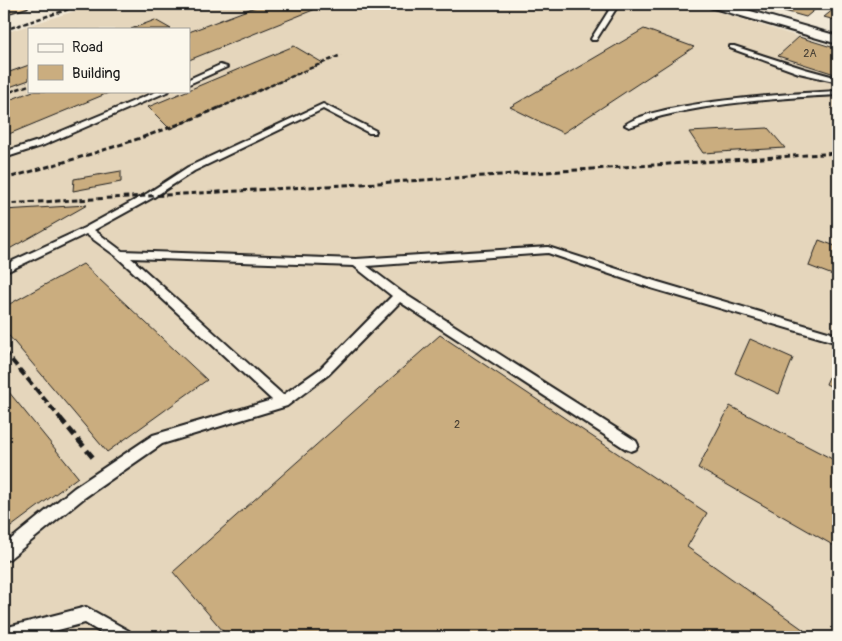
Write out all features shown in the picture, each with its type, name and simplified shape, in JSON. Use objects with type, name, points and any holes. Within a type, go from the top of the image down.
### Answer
[{"type":"highway","points":[[4,9],[22,4]]},
{"type":"street","points":[[718,4],[838,40]]},
{"type":"lane","points":[[594,39],[616,4]]},
{"type":"lane","points":[[732,47],[802,71],[838,80]]},
{"type":"lane","points":[[190,82],[223,67]]},
{"type":"lane","points":[[4,155],[41,143],[163,92]]},
{"type":"lane","points":[[629,125],[646,117],[768,96],[838,92]]},
{"type":"lane","points":[[4,269],[87,230],[150,195],[190,169],[323,106],[372,130]]},
{"type":"lane","points":[[87,230],[120,254],[283,402]]},
{"type":"lane","points":[[120,254],[356,263],[548,250],[655,285],[838,340]]},
{"type":"lane","points":[[356,263],[399,296],[631,444]]},
{"type":"lane","points":[[4,554],[78,493],[158,439],[283,402],[324,372],[399,296]]},
{"type":"lane","points":[[4,636],[86,615],[123,637]]},
{"type":"shaded area","points":[[97,4],[693,4],[838,49],[838,637],[4,637],[4,33]]},
{"type":"building","points":[[263,4],[328,4],[190,60],[190,32]]},
{"type":"building","points":[[759,4],[802,4],[817,8],[806,17]]},
{"type":"building","points":[[834,9],[838,10],[838,21],[824,17]]},
{"type":"building","points":[[155,20],[169,28],[134,28]]},
{"type":"building","points":[[644,29],[694,47],[563,133],[510,107]]},
{"type":"building","points":[[799,37],[838,49],[838,75],[778,56]]},
{"type":"building","points":[[294,46],[323,63],[170,129],[148,107],[184,92],[190,92],[190,89]]},
{"type":"building","points":[[28,65],[28,80],[4,89],[4,74]]},
{"type":"building","points":[[30,92],[111,92],[4,136],[4,102]]},
{"type":"building","points":[[768,128],[785,148],[703,153],[689,132]]},
{"type":"building","points":[[121,171],[121,182],[73,191],[74,179]]},
{"type":"building","points":[[87,205],[4,252],[4,210]]},
{"type":"building","points":[[819,240],[838,247],[838,277],[809,266]]},
{"type":"building","points":[[83,264],[207,380],[107,452],[4,330],[4,307]]},
{"type":"building","points":[[440,335],[707,513],[687,547],[804,630],[801,637],[228,637],[173,572]]},
{"type":"building","points":[[750,339],[793,358],[779,394],[735,373]]},
{"type":"building","points":[[833,368],[838,370],[838,390],[826,384]]},
{"type":"building","points":[[4,386],[78,477],[4,532]]},
{"type":"building","points":[[730,406],[838,462],[838,548],[698,468]]},
{"type":"railway","points":[[4,30],[85,4]]},
{"type":"railway","points":[[219,108],[341,55]]},
{"type":"railway","points":[[4,94],[28,85]]},
{"type":"railway","points":[[4,179],[114,147],[221,107]]},
{"type":"railway","points":[[4,204],[362,184],[838,153]]},
{"type":"railway","points":[[4,351],[61,419]]},
{"type":"railway","points":[[60,418],[95,460]]}]
